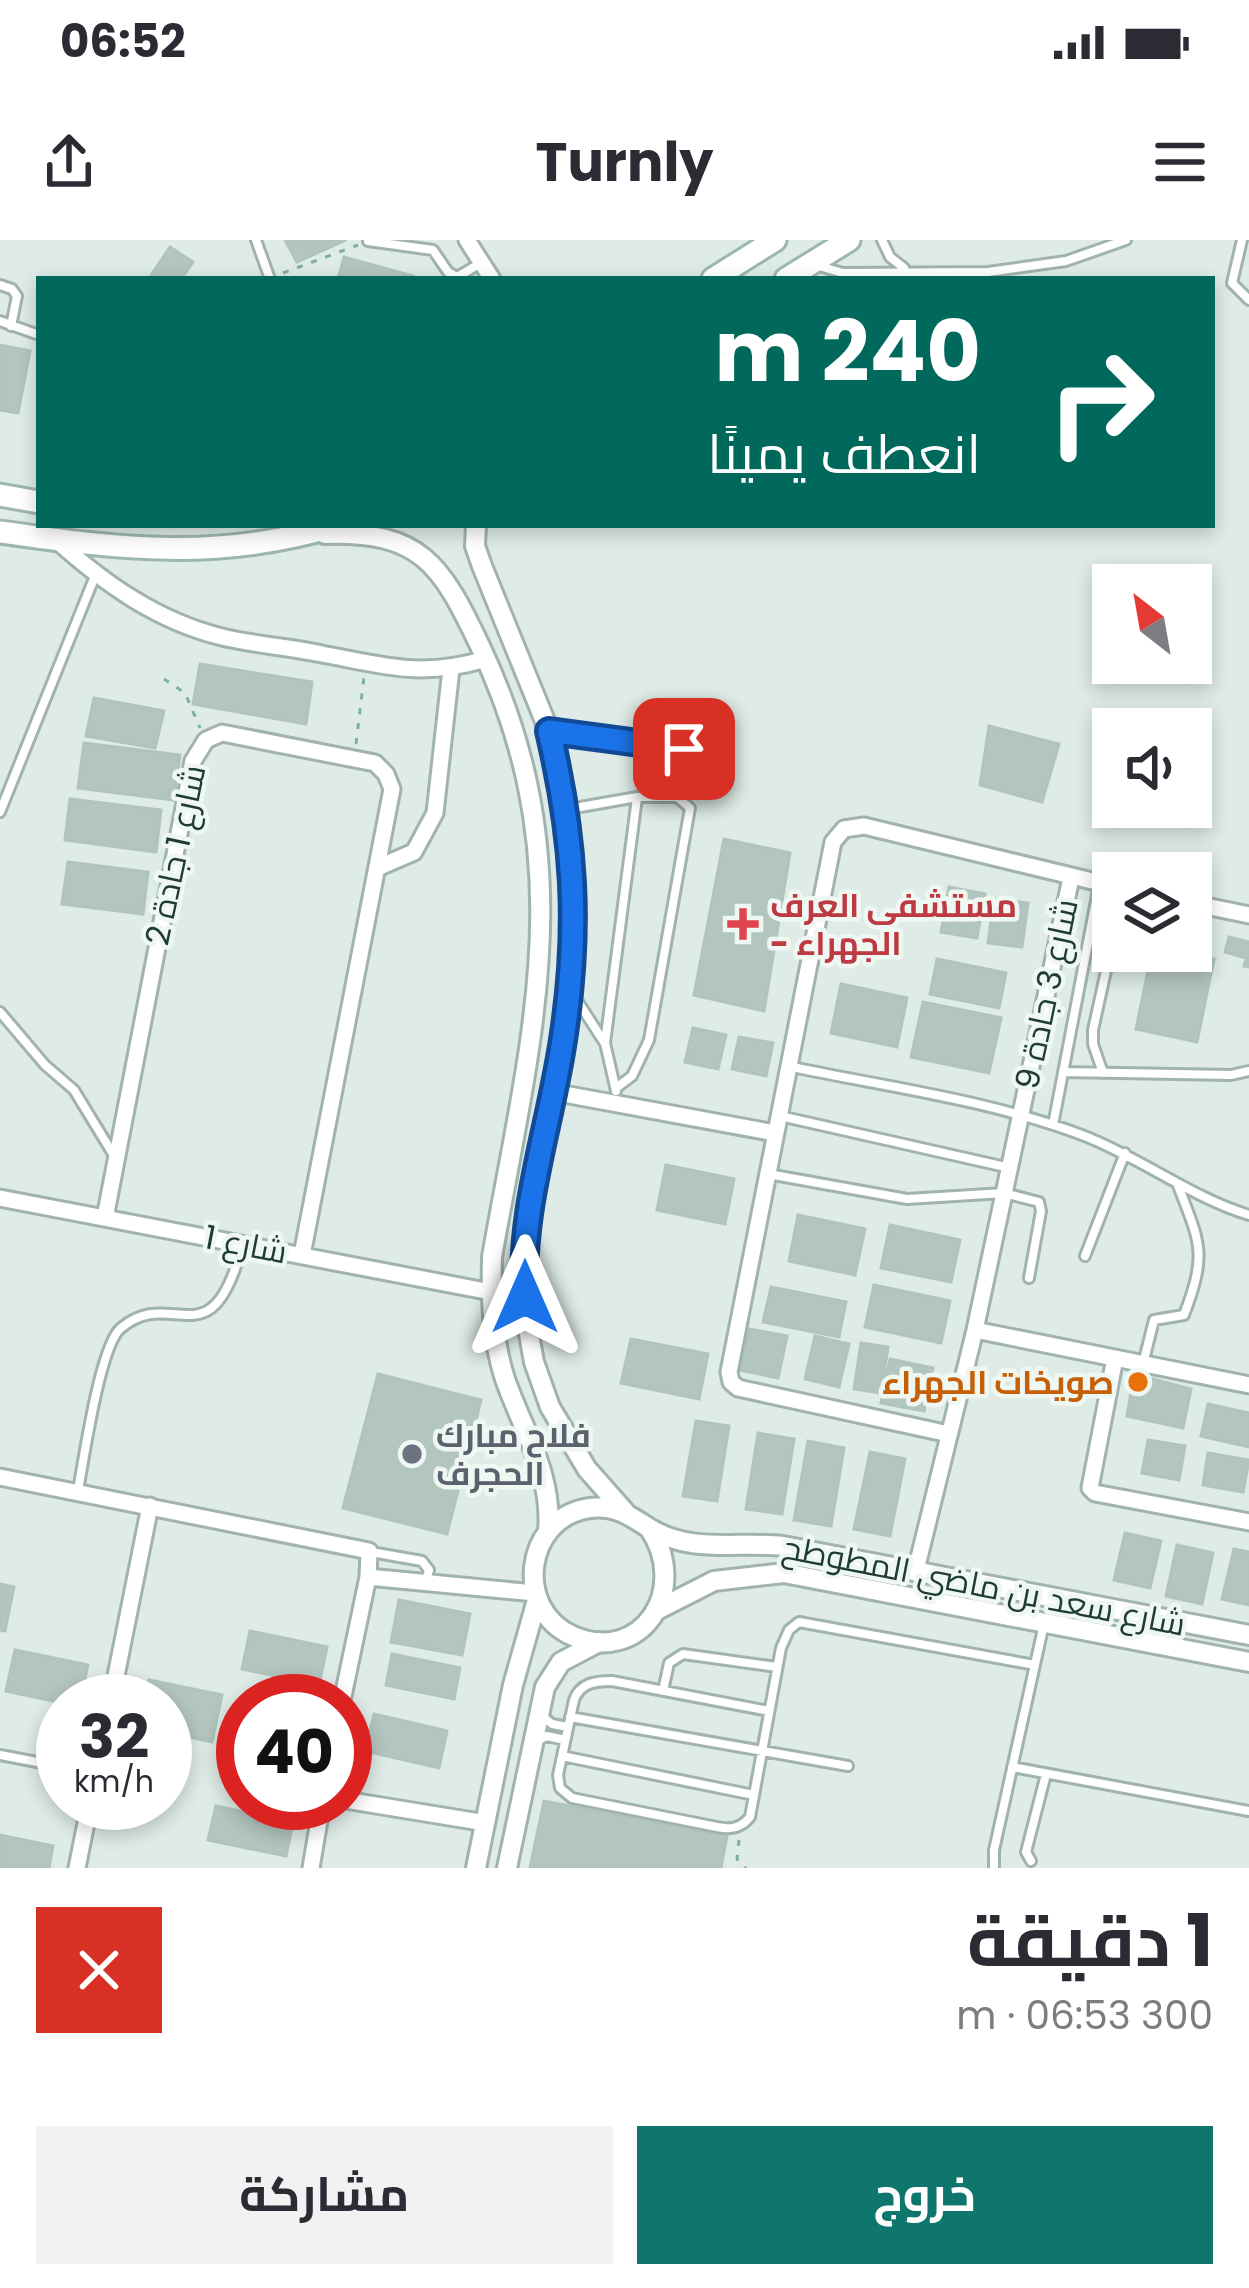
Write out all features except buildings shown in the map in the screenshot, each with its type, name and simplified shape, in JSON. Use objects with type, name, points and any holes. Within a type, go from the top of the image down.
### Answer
[{"type":"main road","points":[[718,276],[775,240]]},
{"type":"main road","points":[[791,276],[849,240]]},
{"type":"main road","points":[[0,495],[36,501]]},
{"type":"main road","points":[[0,532],[147,551],[219,548],[328,528]]},
{"type":"street","points":[[467,240],[491,276]]},
{"type":"street","points":[[476,528],[476,546],[496,606],[549,731],[568,809],[573,884],[569,989],[522,1253],[534,1362],[550,1407],[587,1469],[626,1512],[650,1528],[662,1546],[667,1568],[666,1590],[642,1627],[561,1662],[544,1687],[507,1868]]},
{"type":"street","points":[[308,534],[364,533],[408,546],[446,583],[486,659],[518,749],[536,823],[542,892],[541,972],[532,1049],[492,1257],[491,1292],[505,1377],[548,1489],[548,1532]]},
{"type":"street","points":[[56,540],[95,576],[165,618],[220,637],[409,671],[451,669],[486,659]]},
{"type":"street","points":[[467,620],[481,602],[496,606]]},
{"type":"street","points":[[377,868],[414,852],[436,813],[451,669]]},
{"type":"street","name":"شارع 1 جادة 2","points":[[105,1218],[193,761],[206,740],[222,733],[354,758]]},
{"type":"street","points":[[302,1255],[392,789],[381,768],[354,758]]},
{"type":"street","name":"شارع 3 جادة 9","points":[[916,1570],[975,1330],[1071,878],[863,826],[844,829],[833,842],[729,1372],[738,1388],[949,1434]]},
{"type":"street","points":[[1071,878],[1092,882]]},
{"type":"street","points":[[1212,907],[1249,914]]},
{"type":"street","points":[[554,1092],[617,1096],[777,1125]]},
{"type":"street","name":"شارع 1","points":[[0,1198],[491,1292]]},
{"type":"street","points":[[975,1330],[1249,1385]]},
{"type":"street","points":[[1115,1358],[1090,1488],[1095,1493],[1249,1522]]},
{"type":"street","points":[[0,1477],[370,1551],[348,1674]]},
{"type":"street","points":[[116,1674],[150,1506]]},
{"type":"street","points":[[476,1868],[536,1597],[532,1572],[537,1550],[564,1517],[605,1507],[626,1512]]},
{"type":"street","name":"شارع سعد بن ماضي المطوطح","points":[[650,1528],[711,1547],[763,1544],[1249,1635]]},
{"type":"street","name":"شارع سعد بن ماضي المطوطح","points":[[657,1610],[714,1581],[784,1573],[1249,1661]]},
{"type":"street","points":[[368,1577],[536,1597],[562,1631],[599,1642]]},
{"type":"street","points":[[372,1804],[486,1823]]},
{"type":"street","points":[[77,1868],[85,1830]]},
{"type":"street","points":[[311,1868],[317,1830]]},
{"type":"lane","points":[[256,240],[269,276]]},
{"type":"lane","points":[[882,240],[890,256],[911,270]]},
{"type":"lane","points":[[812,263],[843,274],[988,272],[1066,261],[1126,240]]},
{"type":"lane","points":[[1242,240],[1232,283],[1249,300]]},
{"type":"lane","points":[[368,241],[430,249],[456,276]]},
{"type":"lane","points":[[459,276],[482,263]]},
{"type":"lane","points":[[0,285],[17,296],[11,326]]},
{"type":"lane","points":[[0,321],[36,334]]},
{"type":"lane","points":[[0,812],[95,576]]},
{"type":"lane","points":[[549,731],[684,749]]},
{"type":"lane","points":[[568,809],[637,797],[682,799],[691,814],[649,1040],[617,1096]]},
{"type":"lane","points":[[604,1043],[637,797]]},
{"type":"lane","points":[[1053,1125],[1092,946]]},
{"type":"lane","points":[[1103,1073],[1093,1030],[1106,972]]},
{"type":"lane","points":[[569,989],[604,1043],[617,1096]]},
{"type":"lane","points":[[0,1012],[45,1065],[74,1090],[114,1155]]},
{"type":"lane","points":[[788,1066],[1053,1125],[1125,1153],[1219,1206],[1249,1216]]},
{"type":"lane","points":[[1063,1072],[1231,1075],[1249,1071]]},
{"type":"lane","points":[[777,1125],[1010,1168]]},
{"type":"lane","points":[[1084,1256],[1125,1153]]},
{"type":"lane","points":[[767,1174],[907,1198],[1004,1192],[1031,1197],[1040,1206],[1029,1278]]},
{"type":"lane","points":[[1143,1364],[1154,1320],[1180,1318],[1186,1312],[1201,1256],[1176,1182]]},
{"type":"lane","points":[[78,1490],[109,1341],[137,1318],[181,1318],[219,1303],[232,1285],[243,1244]]},
{"type":"lane","points":[[370,1551],[422,1561],[429,1570],[425,1585]]},
{"type":"lane","points":[[769,1711],[612,1681],[590,1683],[576,1694],[560,1788],[572,1798],[726,1828],[740,1826],[750,1816],[785,1636],[805,1620],[1035,1665]]},
{"type":"lane","points":[[994,1868],[1044,1622]]},
{"type":"lane","points":[[663,1691],[669,1663],[683,1654],[777,1667]]},
{"type":"lane","points":[[538,1709],[549,1722],[848,1766]]},
{"type":"lane","points":[[531,1744],[547,1736],[565,1740]]},
{"type":"lane","points":[[0,1755],[36,1762]]},
{"type":"lane","points":[[562,1756],[754,1795]]},
{"type":"lane","points":[[1012,1767],[1249,1811]]},
{"type":"lane","points":[[1031,1861],[1026,1852],[1046,1774]]},
{"type":"path","points":[[275,276],[368,241]]},
{"type":"path","points":[[354,758],[366,662]]},
{"type":"path","points":[[164,680],[185,693],[206,740]]},
{"type":"path","points":[[740,1826],[737,1859],[746,1868]]},
{"type":"place","name":"مستشفى العرف - الجهراء","points":[[743,924]]},
{"type":"place","name":"صويخات الجهراء","points":[[1138,1382]]},
{"type":"place","name":"فلاح مبارك الحجرف","points":[[412,1454]]},
{"type":"route","points":[[525,1297],[522,1253],[564,1034],[573,956],[568,809],[549,731],[684,749]]}]
